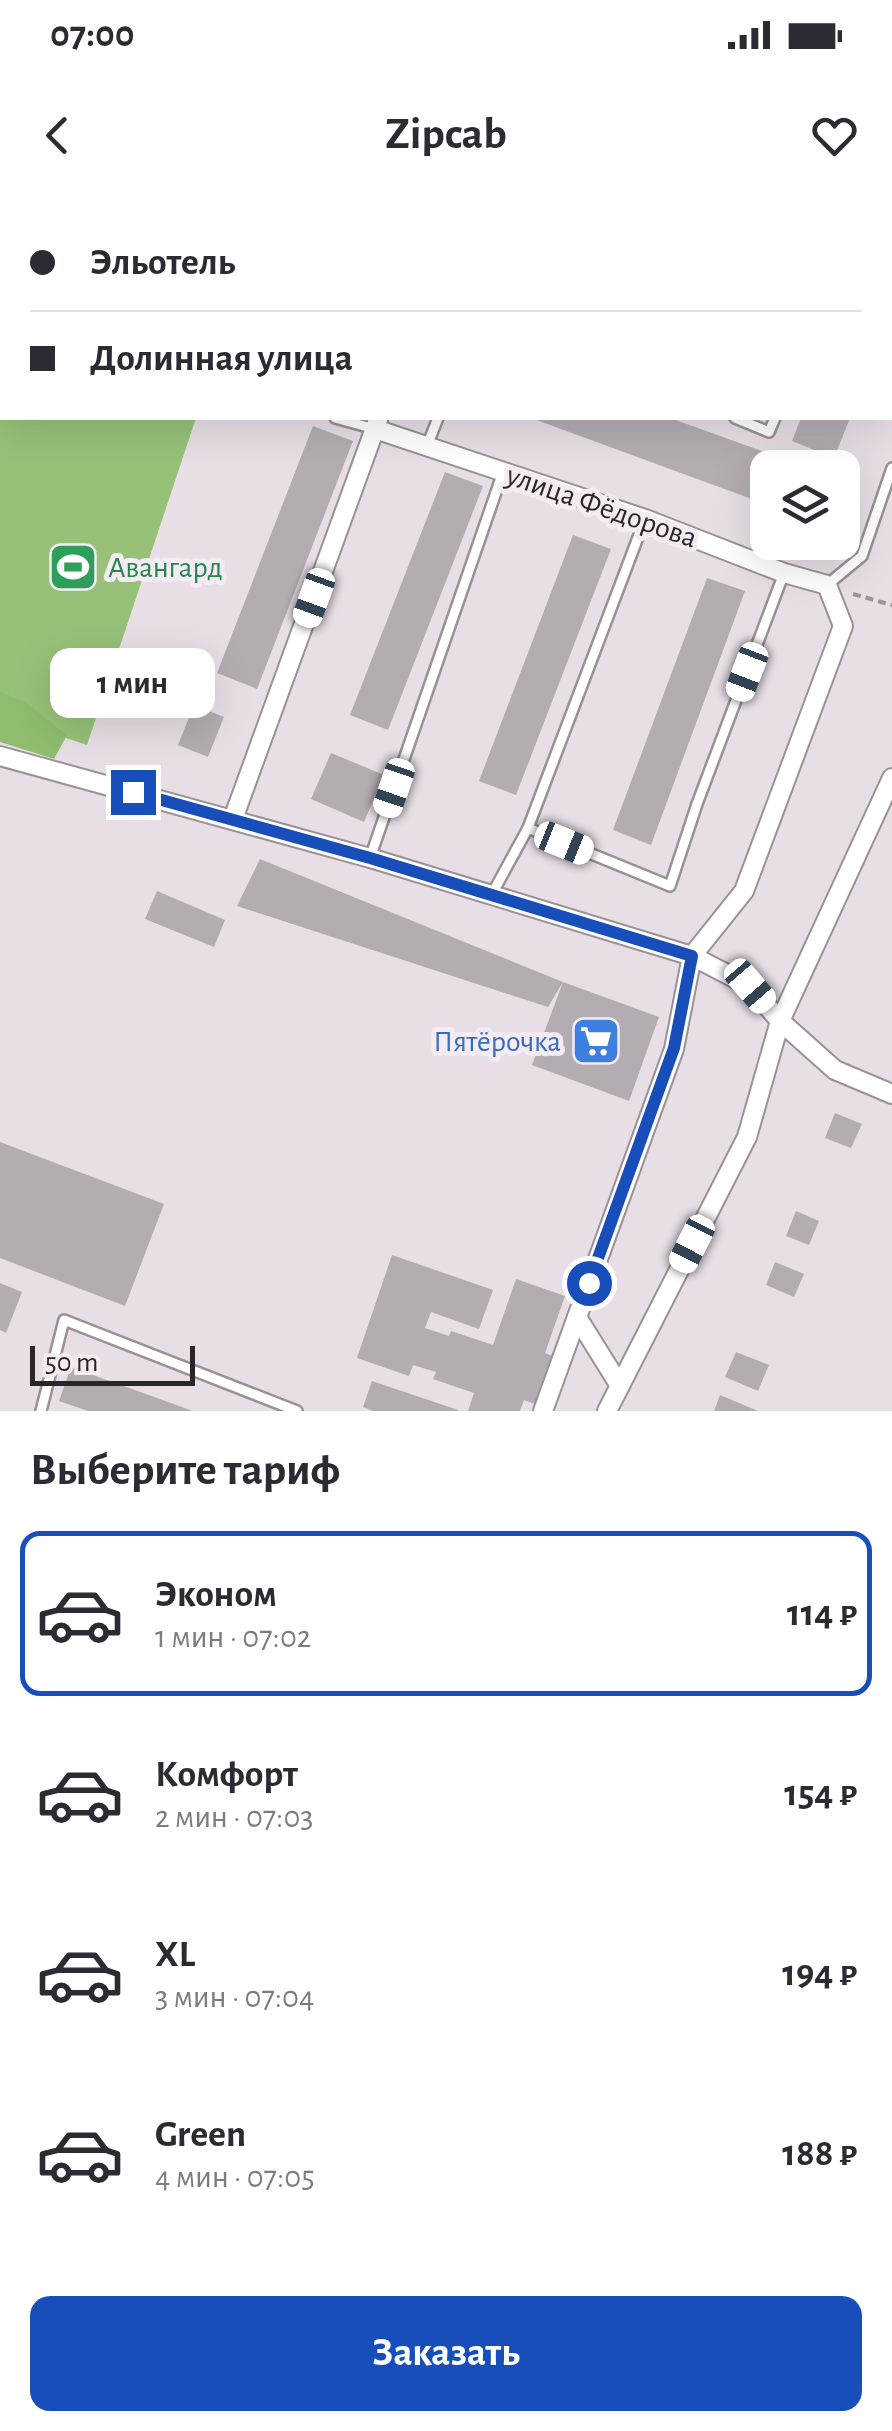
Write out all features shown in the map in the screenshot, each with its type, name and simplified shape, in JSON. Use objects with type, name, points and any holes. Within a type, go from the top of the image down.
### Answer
[{"type":"street","name":"улица Фёдорова","points":[[377,423],[427,446],[827,585]]},
{"type":"street","points":[[233,819],[377,423]]},
{"type":"street","points":[[543,1411],[674,1048],[692,956],[744,891],[843,626],[827,585]]},
{"type":"street","points":[[0,756],[370,858],[692,956],[750,986],[780,1021],[835,1070],[892,1094]]},
{"type":"street","points":[[607,1411],[747,1137],[780,1021],[892,778]]},
{"type":"street","points":[[577,1316],[620,1386]]},
{"type":"lane","points":[[427,446],[437,420]]},
{"type":"lane","points":[[739,420],[769,432],[774,420]]},
{"type":"lane","points":[[827,585],[862,556],[892,468]]},
{"type":"lane","points":[[370,858],[503,472]]},
{"type":"lane","points":[[492,894],[528,828],[645,519]]},
{"type":"lane","points":[[528,828],[670,886],[784,572]]},
{"type":"lane","points":[[41,1411],[64,1320],[297,1411]]},
{"type":"path","points":[[827,585],[892,605]]},
{"type":"green space","name":"Авангард","points":[[0,420],[195,420],[87,745],[0,716]]},
{"type":"green space","points":[[0,692],[25,702],[67,735],[54,759],[0,742]]},
{"type":"building","points":[[536,420],[676,420],[759,450],[750,450],[750,498]]},
{"type":"building","points":[[800,420],[849,420],[837,450],[814,450],[792,441]]},
{"type":"building","points":[[313,426],[353,441],[257,689],[217,673]]},
{"type":"building","points":[[445,472],[483,486],[388,730],[350,715]]},
{"type":"building","points":[[573,535],[611,549],[516,795],[479,781]]},
{"type":"building","points":[[707,578],[745,591],[651,845],[613,830]]},
{"type":"building","points":[[194,705],[224,717],[208,757],[178,745]]},
{"type":"building","points":[[331,753],[384,775],[364,822],[311,799]]},
{"type":"building","points":[[260,859],[563,982],[548,1007],[237,906]]},
{"type":"building","points":[[157,891],[225,920],[214,947],[145,919]]},
{"type":"building","name":"Пятёрочка","points":[[563,982],[659,1017],[629,1101],[532,1065]]},
{"type":"building","points":[[835,1113],[862,1124],[851,1148],[825,1138]]},
{"type":"building","points":[[0,1142],[164,1204],[125,1306],[0,1258]]},
{"type":"building","points":[[796,1211],[819,1221],[809,1245],[786,1236]]},
{"type":"building","points":[[392,1255],[493,1290],[479,1329],[431,1312],[425,1328],[449,1336],[451,1331],[493,1345],[516,1279],[565,1296],[545,1353],[552,1356],[535,1404],[524,1400],[520,1411],[468,1411],[474,1393],[433,1379],[436,1372],[413,1365],[409,1376],[357,1358]]},
{"type":"building","points":[[775,1262],[804,1274],[794,1297],[766,1285]]},
{"type":"building","points":[[0,1283],[22,1292],[6,1333],[0,1330]]},
{"type":"building","points":[[736,1352],[769,1365],[758,1391],[725,1377]]},
{"type":"building","points":[[71,1367],[193,1411],[88,1411],[59,1401]]},
{"type":"building","points":[[372,1381],[458,1411],[373,1411],[363,1407]]},
{"type":"building","points":[[720,1395],[758,1411],[714,1411]]},
{"type":"place","name":"Авангард","points":[[73,567]]},
{"type":"place","name":"Пятёрочка","points":[[596,1041]]},
{"type":"route","points":[[133,792],[370,858],[692,956],[674,1048],[589,1283]]}]
